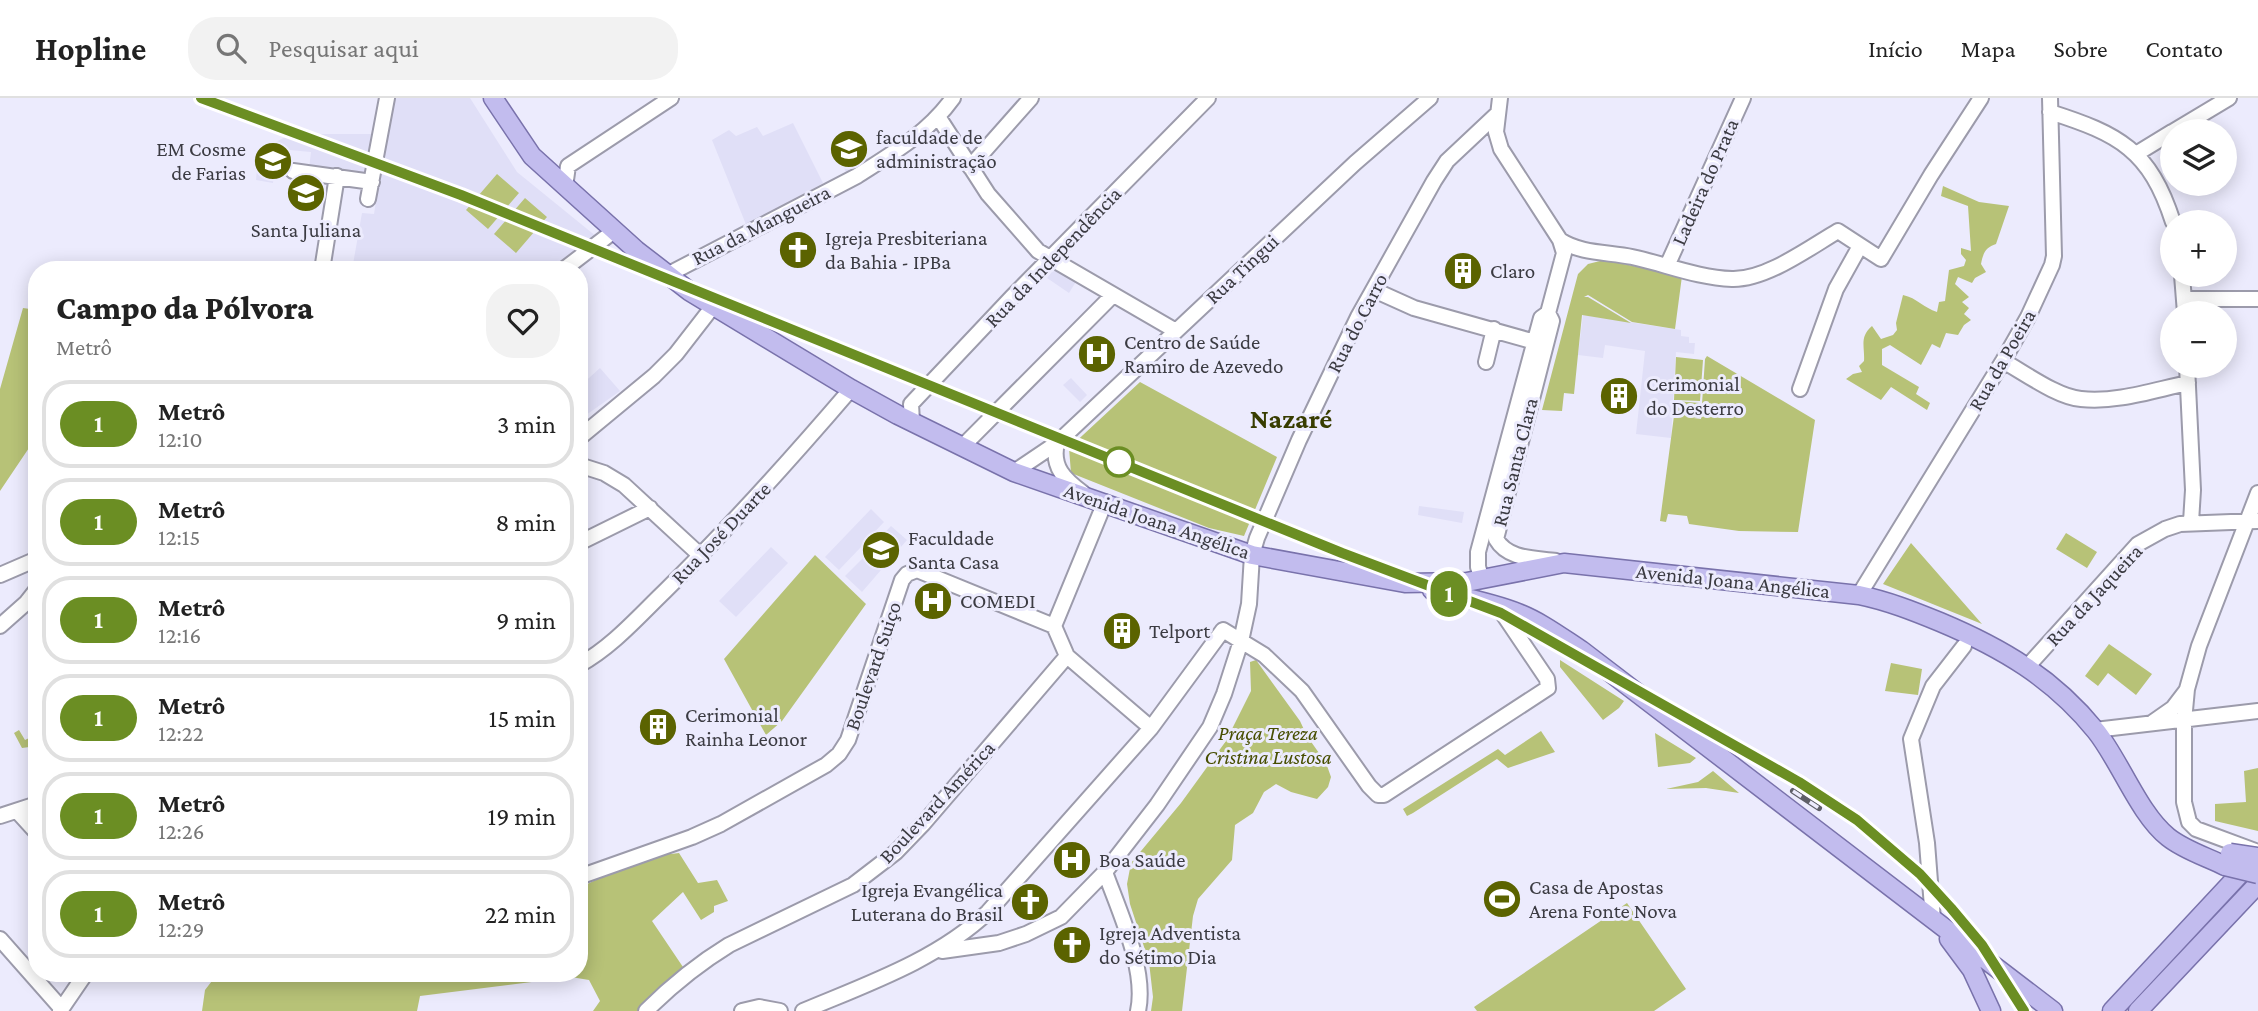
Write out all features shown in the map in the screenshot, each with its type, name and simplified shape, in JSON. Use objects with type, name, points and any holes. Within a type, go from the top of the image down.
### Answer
[{"type":"main road","name":"Avenida Joana Angélica","points":[[493,98],[532,156],[614,231],[688,291],[851,389],[1014,472],[1252,555],[1405,583],[1444,584],[1482,579],[1564,562],[1859,595],[1899,605],[1972,636],[2009,654],[2027,667],[2053,688],[2095,730],[2157,826],[2168,837],[2181,845],[2228,859],[2258,874]]},
{"type":"main road","points":[[1482,579],[1497,605]]},
{"type":"main road","points":[[1405,583],[1497,605],[1534,621],[1591,657],[2053,1011]]},
{"type":"main road","name":"Avenida Joana Angélica","points":[[2228,859],[2258,854]]},
{"type":"main road","points":[[2112,1011],[2258,854]]},
{"type":"main road","points":[[2141,1008],[2258,884]]},
{"type":"main road","points":[[1933,920],[1972,970],[1991,1011]]},
{"type":"street","points":[[368,198],[387,98]]},
{"type":"street","points":[[565,187],[568,166],[671,98]]},
{"type":"street","name":"Rua da Mangueira","points":[[667,275],[856,176],[909,143],[939,118],[953,98]]},
{"type":"street","points":[[970,167],[1031,98]]},
{"type":"street","name":"Rua da Independência","points":[[912,422],[911,404],[1208,98]]},
{"type":"street","name":"Rua Tingui","points":[[1014,472],[1057,443],[1355,163],[1430,98]]},
{"type":"street","points":[[1497,98],[1496,132],[1501,149],[1560,240],[1579,249],[1634,257],[1734,279],[1755,275],[1774,267],[1838,231],[1881,259],[1981,98]]},
{"type":"street","name":"Ladeira do Prata","points":[[1667,266],[1743,98]]},
{"type":"street","points":[[2194,119],[2229,98]]},
{"type":"street","points":[[2050,105],[2108,133],[2136,154],[2165,197],[2169,210]]},
{"type":"street","name":"Rua da Poeira","points":[[1859,595],[2003,361],[2028,317],[2054,256],[2050,105]]},
{"type":"street","name":"Rua do Carro","points":[[935,952],[999,943],[1061,917],[1105,872],[1157,805],[1210,727],[1241,641],[1249,604],[1252,555],[1289,460],[1358,317],[1434,181],[1447,161],[1497,114]]},
{"type":"street","points":[[939,118],[1002,212],[1038,251],[1176,331]]},
{"type":"street","points":[[1470,140],[1485,140],[1501,149]]},
{"type":"street","points":[[2136,154],[2160,140]]},
{"type":"street","points":[[293,171],[372,182]]},
{"type":"street","points":[[323,261],[337,176]]},
{"type":"street","points":[[575,261],[614,231]]},
{"type":"street","name":"Rua Santa Clara","points":[[1482,579],[1478,567],[1478,552],[1541,318],[1548,313],[1562,260],[1564,248],[1560,240]]},
{"type":"street","points":[[1800,389],[1836,289],[1860,246]]},
{"type":"street","points":[[1562,260],[1579,249]]},
{"type":"street","points":[[1374,290],[1414,309],[1535,342]]},
{"type":"street","points":[[963,446],[1113,295]]},
{"type":"street","points":[[2237,301],[2258,299]]},
{"type":"street","points":[[588,431],[654,376],[676,354],[714,305]]},
{"type":"street","name":"Rua Santa Clara","points":[[1548,313],[1552,321],[1496,539],[1506,552],[1564,562]]},
{"type":"street","points":[[1486,362],[1494,329]]},
{"type":"street","points":[[2003,361],[2067,396],[2081,399],[2117,397],[2188,383]]},
{"type":"street","points":[[2188,378],[2193,489],[2191,522]]},
{"type":"street","name":"Rua José Duarte","points":[[588,660],[614,640],[701,556],[780,472],[851,389]]},
{"type":"street","points":[[1057,443],[1055,453],[1059,470],[1070,484],[1085,495]]},
{"type":"street","points":[[588,468],[604,473],[624,485],[701,556]]},
{"type":"street","points":[[2258,494],[2253,521],[2199,646],[2187,689],[2184,720],[2184,803],[2189,822],[2196,829],[2258,854]]},
{"type":"street","points":[[1105,502],[1054,626],[1067,656],[1151,728]]},
{"type":"street","points":[[588,539],[650,508]]},
{"type":"street","name":"Rua da Jaqueira","points":[[2027,667],[2138,544],[2165,529],[2191,522],[2253,521]]},
{"type":"street","points":[[0,575],[28,563]]},
{"type":"street","name":"Boulevard Suiço","points":[[588,874],[721,824],[826,765],[839,754],[848,740],[902,580],[907,573],[917,570],[1054,626]]},
{"type":"street","points":[[0,626],[28,600]]},
{"type":"street","points":[[803,1011],[935,952],[966,933],[988,912],[1151,728],[1223,630],[1276,665],[1302,691],[1369,786],[1378,795],[1384,795],[1468,743],[1548,688],[1547,679],[1497,605]]},
{"type":"street","points":[[1933,920],[1927,843],[1911,738],[1933,686],[1964,646]]},
{"type":"street","name":"Boulevard América","points":[[646,1011],[671,986],[710,957],[729,945],[853,885],[896,852],[1067,656]]},
{"type":"street","points":[[2149,724],[2173,708],[2187,689]]},
{"type":"street","points":[[2095,730],[2258,711]]},
{"type":"street","points":[[0,816],[28,807]]},
{"type":"street","points":[[17,811],[28,823]]},
{"type":"street","points":[[1105,872],[1133,954],[1139,984],[1138,1011]]},
{"type":"street","points":[[0,939],[28,972]]},
{"type":"street","points":[[37,982],[61,1010],[80,982]]},
{"type":"street","points":[[742,1011],[759,1007],[780,1011]]},
{"type":"shaded area","points":[[392,98],[470,98],[517,172],[597,237],[566,261],[354,261],[362,213],[374,214]]},
{"type":"shaded area","points":[[793,123],[823,183],[747,227],[712,140],[729,130],[736,136],[757,127],[763,136]]},
{"type":"shaded area","name":"faculdade de administração","points":[[843,132],[863,162],[855,167],[836,137]]},
{"type":"shaded area","points":[[291,134],[371,134],[367,176],[309,169],[311,152],[290,150],[289,165],[275,166],[273,183],[256,180],[258,157],[268,146]]},
{"type":"shaded area","points":[[835,140],[853,167],[846,172],[831,142]]},
{"type":"shaded area","name":"Santa Juliana","points":[[291,181],[323,185],[320,205],[288,201]]},
{"type":"shaded area","points":[[1054,268],[1077,280],[1069,293],[1047,278]]},
{"type":"shaded area","points":[[1583,315],[1681,330],[1681,336],[1689,337],[1689,343],[1695,343],[1694,354],[1676,352],[1671,438],[1636,434],[1645,351],[1605,345],[1603,358],[1578,355]]},
{"type":"shaded area","points":[[600,368],[620,391],[588,414],[588,379]]},
{"type":"shaded area","points":[[1071,378],[1087,395],[1080,402],[1063,385]]},
{"type":"shaded area","points":[[1419,506],[1464,512],[1462,523],[1418,515]]},
{"type":"shaded area","name":"Faculdade Santa Casa","points":[[871,509],[884,522],[866,541],[871,547],[891,526],[907,540],[862,592],[845,576],[867,554],[861,547],[839,570],[825,557]]},
{"type":"shaded area","points":[[771,547],[788,563],[736,617],[719,601]]},
{"type":"green space","points":[[497,174],[519,193],[488,229],[466,210]]},
{"type":"green space","points":[[1943,186],[1979,202],[2009,206],[1996,244],[1987,249],[1983,257],[1981,264],[1986,272],[1972,283],[1958,277],[1955,284],[1969,297],[1962,302],[1969,308],[1964,314],[1971,320],[1958,335],[1946,333],[1940,348],[1932,344],[1921,365],[1890,345],[1882,349],[1882,365],[1919,387],[1916,394],[1930,403],[1927,410],[1891,387],[1881,400],[1846,379],[1862,372],[1859,366],[1864,361],[1864,338],[1872,326],[1881,339],[1893,335],[1897,330],[1896,323],[1903,295],[1937,312],[1939,302],[1945,301],[1949,270],[1964,266],[1966,260],[1961,254],[1961,248],[1971,251],[1968,206],[1941,196]]},
{"type":"green space","points":[[525,198],[547,217],[516,253],[494,234]]},
{"type":"green space","points":[[1604,260],[1682,276],[1675,329],[1632,322],[1588,295],[1584,297],[1631,323],[1582,315],[1574,394],[1564,393],[1562,411],[1542,410],[1578,274],[1588,264]]},
{"type":"green space","points":[[23,308],[28,309],[28,449],[0,491],[0,389]]},
{"type":"green space","points":[[1707,356],[1815,420],[1798,532],[1739,531],[1689,524],[1687,516],[1668,514],[1666,522],[1660,521],[1676,401],[1700,403],[1700,418],[1686,417],[1701,419]]},
{"type":"green space","points":[[1676,357],[1703,360],[1700,401],[1674,400]]},
{"type":"green space","points":[[1140,382],[1277,457],[1244,536],[1209,528],[1071,473],[1069,448]]},
{"type":"green space","points":[[2066,533],[2097,552],[2087,568],[2056,549]]},
{"type":"green space","points":[[1911,543],[1982,624],[1883,584]]},
{"type":"green space","points":[[815,555],[866,604],[782,721],[766,735],[724,659]]},
{"type":"green space","points":[[2109,644],[2152,674],[2136,695],[2108,673],[2098,686],[2085,676]]},
{"type":"green space","name":"Praça Tereza Cristina Lustosa","points":[[1256,660],[1300,721],[1326,763],[1331,777],[1328,787],[1317,799],[1291,792],[1276,784],[1264,792],[1253,813],[1235,825],[1232,860],[1198,899],[1193,916],[1182,1011],[1151,1011],[1153,997],[1149,962],[1130,904],[1127,884],[1131,863],[1181,803],[1226,741],[1251,691],[1250,662]]},
{"type":"green space","points":[[1560,660],[1624,701],[1619,708],[1603,720],[1560,667]]},
{"type":"green space","points":[[1891,663],[1922,669],[1918,695],[1885,691]]},
{"type":"green space","points":[[19,730],[25,740],[28,738],[28,747],[22,748],[14,733]]},
{"type":"green space","points":[[1541,731],[1555,752],[1508,768],[1497,759],[1407,816],[1403,809],[1498,749],[1505,755]]},
{"type":"green space","points":[[1655,733],[1696,758],[1690,763],[1658,767]]},
{"type":"green space","points":[[2258,768],[2258,831],[2215,821],[2215,804],[2246,802],[2244,771]]},
{"type":"green space","points":[[1713,771],[1739,793],[1706,788],[1666,789],[1698,782]]},
{"type":"green space","points":[[667,846],[671,854],[679,853],[698,883],[717,880],[728,901],[714,906],[714,912],[701,920],[683,892],[652,921],[685,970],[639,1011],[593,1011],[600,1001],[588,980],[588,884]]},
{"type":"green space","name":"Casa de Apostas Arena Fonte Nova","points":[[1627,903],[1686,989],[1654,1011],[1477,1011],[1474,1007]]},
{"type":"green space","points":[[211,982],[531,982],[420,996],[417,1011],[202,1011],[205,990]]},
{"type":"railway","points":[[1799,782],[1858,821],[1929,884],[1989,957],[2024,1011]]},
{"type":"railway","points":[[1793,791],[1819,808]]},
{"type":"metro line","name":"1","points":[[201,98],[461,195],[1342,553],[1501,613],[1799,782],[1857,820],[1920,874],[1951,908],[1982,945],[2024,1011]]},
{"type":"place","name":"faculdade de administração","points":[[849,149]]},
{"type":"place","name":"EM Cosme de Farias","points":[[273,161]]},
{"type":"place","name":"Santa Juliana","points":[[306,193]]},
{"type":"place","name":"Igreja Presbiteriana da Bahia - IPBa","points":[[798,250]]},
{"type":"place","name":"Claro","points":[[1463,271]]},
{"type":"place","name":"Centro de Saúde Ramiro de Azevedo","points":[[1097,354]]},
{"type":"place","name":"Cerimonial do Desterro","points":[[1619,396]]},
{"type":"place","name":"Faculdade Santa Casa","points":[[881,550]]},
{"type":"place","name":"COMEDI","points":[[933,601]]},
{"type":"place","name":"Telport","points":[[1122,631]]},
{"type":"place","name":"Cerimonial Rainha Leonor","points":[[658,727]]},
{"type":"place","name":"Boa Saúde","points":[[1072,860]]},
{"type":"place","name":"Casa de Apostas Arena Fonte Nova","points":[[1502,899]]},
{"type":"place","name":"Igreja Evangélica Luterana do Brasil","points":[[1030,902]]},
{"type":"place","name":"Igreja Adventista do Sétimo Dia","points":[[1072,945]]},
{"type":"district","name":"Nazaré","points":[[1291,418]]}]
